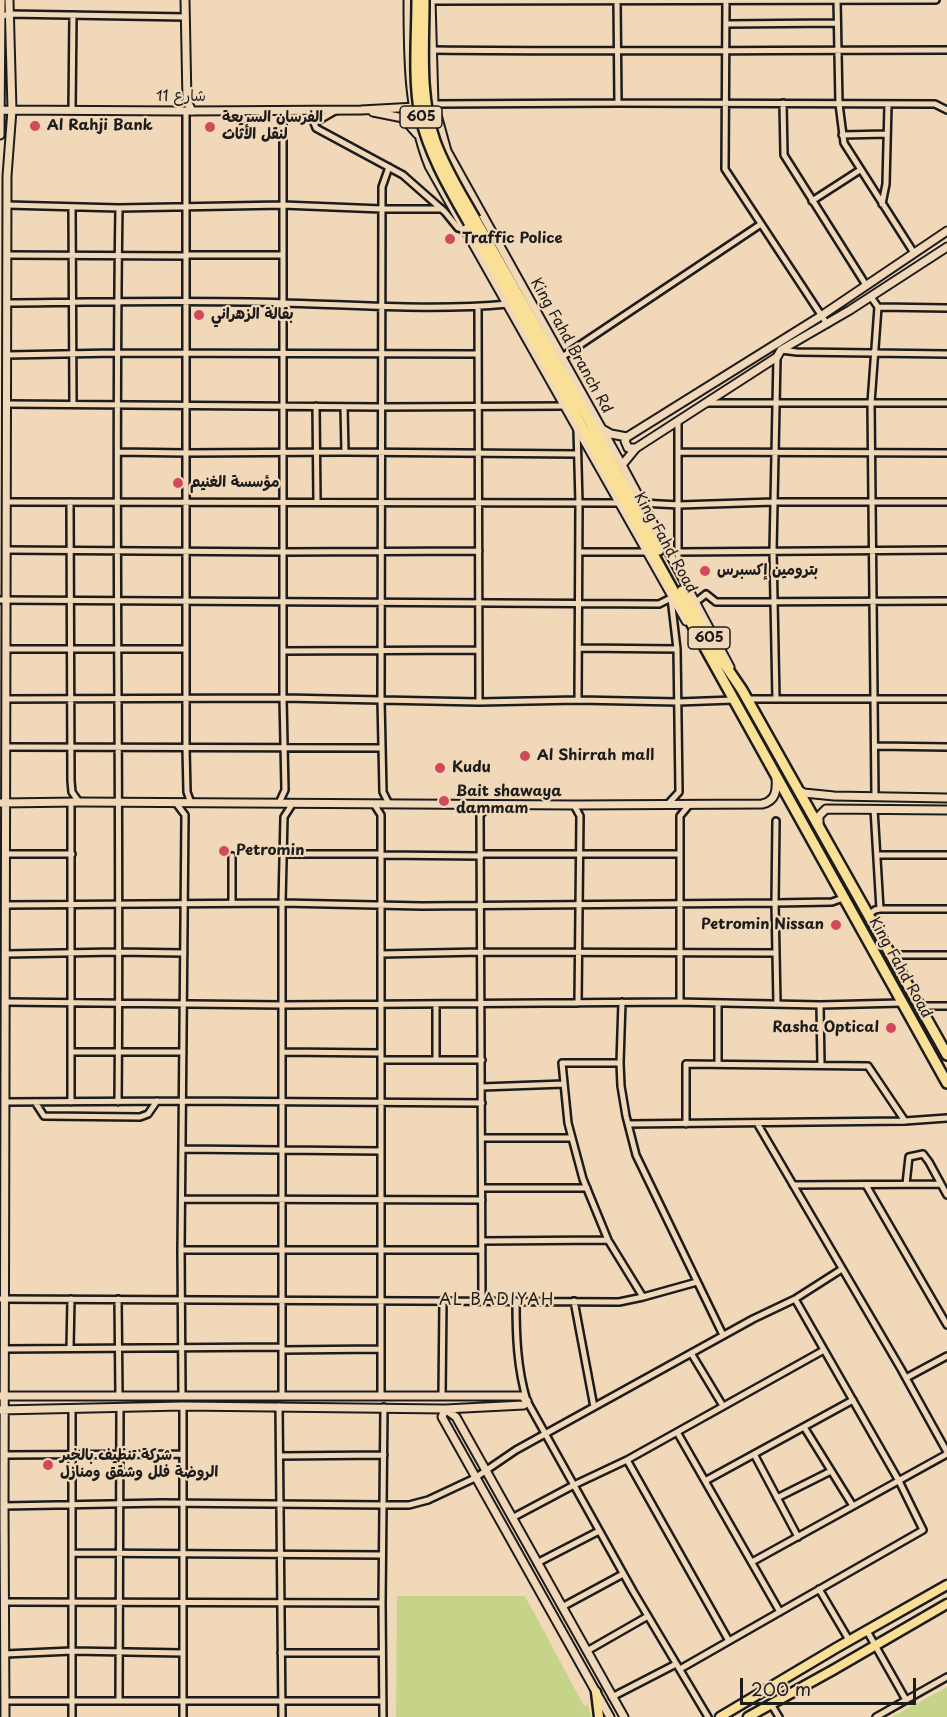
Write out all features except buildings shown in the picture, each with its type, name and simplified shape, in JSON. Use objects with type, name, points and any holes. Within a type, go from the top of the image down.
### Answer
[{"type":"highway","name":"King Fahd Road","points":[[417,0],[418,96],[420,112],[436,162],[685,609],[704,649],[947,1083]]},
{"type":"highway","name":"King Fahd Road","points":[[424,0],[424,84],[431,127],[469,224],[588,420],[661,554],[744,695],[947,1055]]},
{"type":"main road","points":[[720,1717],[947,1585]]},
{"type":"main road","points":[[748,1717],[947,1604]]},
{"type":"main road","points":[[596,1692],[599,1717]]},
{"type":"street","points":[[1,0],[12,110],[7,205],[7,550],[3,600],[7,699],[7,747],[3,803],[6,854],[6,954],[3,1004],[6,1021],[3,1299],[6,1717]]},
{"type":"street","points":[[0,135],[0,56],[3,16],[9,0]]},
{"type":"street","points":[[185,0],[189,111],[185,354],[186,748],[188,792],[191,803]]},
{"type":"street","points":[[408,0],[413,107],[429,166],[469,224],[508,304],[645,552],[704,649]]},
{"type":"street","points":[[431,0],[936,0]]},
{"type":"street","name":"King Fahd Branch Rd","points":[[431,0],[434,104],[441,135],[456,170],[602,428],[744,695]]},
{"type":"street","points":[[617,1],[618,102]]},
{"type":"street","points":[[726,1],[725,169],[827,324]]},
{"type":"street","points":[[837,1],[839,104],[844,143],[914,253]]},
{"type":"street","points":[[72,110],[73,15]]},
{"type":"street","points":[[3,16],[185,17]]},
{"type":"street","points":[[726,24],[837,23]]},
{"type":"street","points":[[432,50],[618,52],[947,50]]},
{"type":"street","points":[[434,104],[618,102],[935,104],[947,110]]},
{"type":"street","points":[[783,103],[784,155],[866,285]]},
{"type":"street","name":"شارع 11","points":[[1,110],[361,110],[434,104]]},
{"type":"street","points":[[882,205],[886,184],[888,105]]},
{"type":"street","points":[[279,803],[285,790],[283,698],[284,110]]},
{"type":"street","points":[[336,110],[314,123],[315,128],[403,175],[442,208],[458,228],[469,224]]},
{"type":"street","name":"شارع 11","points":[[361,110],[403,118],[420,138]]},
{"type":"street","points":[[842,135],[887,134]]},
{"type":"street","points":[[389,167],[382,187],[381,407],[381,700],[383,792],[389,804]]},
{"type":"street","points":[[812,201],[860,170]]},
{"type":"street","points":[[7,205],[119,208],[283,205],[382,209],[442,208]]},
{"type":"street","points":[[72,207],[73,404]]},
{"type":"street","points":[[118,1102],[117,353],[119,208]]},
{"type":"street","points":[[562,357],[761,224]]},
{"type":"street","points":[[602,428],[611,434],[627,437],[821,316],[945,232],[947,225]]},
{"type":"street","points":[[622,465],[636,448],[707,403],[779,353],[947,247]]},
{"type":"street","points":[[8,255],[283,255]]},
{"type":"street","points":[[870,297],[878,307],[872,403],[875,796]]},
{"type":"street","points":[[7,303],[283,303],[382,307],[478,307],[508,304]]},
{"type":"street","points":[[478,307],[479,702]]},
{"type":"street","points":[[878,307],[947,308]]},
{"type":"street","points":[[776,699],[773,551],[775,404],[779,353]]},
{"type":"street","points":[[779,353],[947,354]]},
{"type":"street","points":[[7,355],[478,354]]},
{"type":"street","points":[[707,403],[947,403]]},
{"type":"street","points":[[7,404],[565,406]]},
{"type":"street","points":[[316,406],[317,502]]},
{"type":"street","points":[[344,407],[345,452]]},
{"type":"street","points":[[678,421],[678,572]]},
{"type":"street","points":[[577,427],[578,699]]},
{"type":"street","points":[[627,437],[625,441],[628,448],[636,448]]},
{"type":"street","points":[[118,452],[577,454]]},
{"type":"street","points":[[678,452],[947,453]]},
{"type":"street","points":[[7,502],[618,503]]},
{"type":"street","points":[[70,502],[72,649],[70,699],[72,792],[75,802],[71,903],[71,1102]]},
{"type":"street","points":[[641,503],[679,505],[774,502],[947,502]]},
{"type":"street","points":[[7,550],[479,551]]},
{"type":"street","points":[[678,552],[947,550]]},
{"type":"street","points":[[579,552],[645,552]]},
{"type":"street","points":[[696,602],[706,594],[716,602],[947,601]]},
{"type":"street","points":[[3,600],[659,603],[671,598]]},
{"type":"street","points":[[668,804],[679,792],[677,649],[671,598]]},
{"type":"street","points":[[579,648],[677,649]]},
{"type":"street","points":[[6,649],[186,649]]},
{"type":"street","points":[[283,651],[479,650]]},
{"type":"street","points":[[744,695],[776,699],[947,699]]},
{"type":"street","points":[[7,699],[283,698],[479,702],[578,699],[678,702],[733,699]]},
{"type":"street","points":[[875,746],[947,747]]},
{"type":"street","points":[[7,747],[382,748]]},
{"type":"street","points":[[3,803],[574,805],[767,803],[776,792],[776,778]]},
{"type":"street","points":[[797,789],[804,793],[834,796],[947,798]]},
{"type":"street","points":[[833,809],[828,806],[827,801],[834,796]]},
{"type":"street","points":[[176,803],[185,815],[182,1396]]},
{"type":"street","points":[[282,1396],[282,903],[284,817],[292,803]]},
{"type":"street","points":[[374,804],[381,815],[381,1396]]},
{"type":"street","points":[[482,1300],[480,815],[491,804]]},
{"type":"street","points":[[680,1002],[680,816],[690,804]]},
{"type":"street","points":[[574,805],[580,816],[578,1003]]},
{"type":"street","points":[[820,831],[818,820],[820,813],[826,809],[947,810]]},
{"type":"street","points":[[874,809],[880,909]]},
{"type":"street","points":[[776,821],[777,1004]]},
{"type":"street","points":[[6,854],[72,854]]},
{"type":"street","points":[[283,854],[680,854]]},
{"type":"street","points":[[877,855],[947,855]]},
{"type":"street","points":[[232,856],[232,903]]},
{"type":"street","points":[[6,905],[71,903],[481,905],[775,903],[832,902],[843,898]]},
{"type":"street","points":[[868,915],[880,909],[947,909]]},
{"type":"street","points":[[6,954],[184,953]]},
{"type":"street","points":[[381,954],[775,953]]},
{"type":"street","points":[[890,955],[947,955]]},
{"type":"street","points":[[3,1004],[71,1002],[282,1005],[622,1002],[820,1005],[902,1003]]},
{"type":"street","points":[[622,1002],[620,1063],[628,1124],[636,1155],[723,1335]]},
{"type":"street","points":[[718,1003],[718,1064]]},
{"type":"street","points":[[436,1004],[436,1060]]},
{"type":"street","points":[[820,1005],[821,1065]]},
{"type":"street","points":[[919,1006],[947,1005]]},
{"type":"street","points":[[71,1052],[183,1052]]},
{"type":"street","points":[[282,1052],[436,1060],[482,1060]]},
{"type":"street","points":[[620,1063],[562,1063],[572,1138],[587,1188],[608,1240],[643,1298]]},
{"type":"street","points":[[686,1124],[686,1064],[868,1066],[905,1121]]},
{"type":"street","points":[[482,1087],[564,1084]]},
{"type":"street","points":[[35,1102],[44,1116],[140,1117],[148,1113],[157,1101]]},
{"type":"street","points":[[6,1102],[482,1103]]},
{"type":"street","points":[[628,1124],[944,1119]]},
{"type":"street","points":[[752,1562],[947,1453],[906,1378],[757,1123]]},
{"type":"street","points":[[482,1138],[572,1138]]},
{"type":"street","points":[[182,1149],[381,1151]]},
{"type":"street","points":[[906,1184],[909,1157],[923,1154],[927,1157],[947,1195]]},
{"type":"street","points":[[793,1185],[941,1184]]},
{"type":"street","points":[[866,1185],[947,1325]]},
{"type":"street","points":[[482,1188],[587,1188]]},
{"type":"street","points":[[182,1199],[482,1200]]},
{"type":"street","points":[[482,1241],[608,1240]]},
{"type":"street","points":[[181,1250],[482,1250]]},
{"type":"street","points":[[4,1506],[383,1505],[409,1504],[428,1500],[475,1478],[545,1434],[723,1335],[795,1299],[842,1269]]},
{"type":"street","points":[[3,1299],[619,1302],[643,1298],[697,1282]]},
{"type":"street","points":[[71,1348],[72,1299]]},
{"type":"street","points":[[118,1299],[119,1396]]},
{"type":"street","points":[[612,1697],[729,1641],[923,1530],[899,1481],[795,1299]]},
{"type":"street","points":[[442,1300],[442,1396]]},
{"type":"street","points":[[516,1301],[516,1342],[521,1383],[527,1401],[623,1574],[708,1717]]},
{"type":"street","points":[[574,1302],[594,1407]]},
{"type":"street","points":[[5,1349],[118,1347],[381,1349]]},
{"type":"street","points":[[512,1518],[627,1460],[824,1350]]},
{"type":"street","points":[[691,1353],[723,1406]]},
{"type":"street","points":[[906,1378],[947,1356]]},
{"type":"street","points":[[3,1396],[522,1396],[527,1401]]},
{"type":"street","points":[[705,1481],[853,1400]]},
{"type":"street","points":[[3,1410],[183,1406],[445,1409],[524,1405],[527,1401]]},
{"type":"street","points":[[183,1406],[183,1717]]},
{"type":"street","points":[[279,1406],[282,1717]]},
{"type":"street","points":[[118,1701],[120,1407]]},
{"type":"street","points":[[383,1717],[384,1407]]},
{"type":"street","points":[[72,1408],[72,1717]]},
{"type":"street","points":[[445,1409],[456,1417],[624,1717]]},
{"type":"street","points":[[445,1409],[442,1417],[610,1717]]},
{"type":"street","points":[[804,1427],[853,1506]]},
{"type":"street","points":[[677,1432],[780,1612]]},
{"type":"street","points":[[4,1455],[183,1454]]},
{"type":"street","points":[[754,1454],[798,1537]]},
{"type":"street","points":[[280,1456],[384,1455]]},
{"type":"street","points":[[627,1460],[729,1641]]},
{"type":"street","points":[[777,1498],[831,1471]]},
{"type":"street","points":[[537,1563],[599,1531]]},
{"type":"street","points":[[73,1553],[382,1554]]},
{"type":"street","points":[[562,1607],[623,1574]]},
{"type":"street","points":[[819,1590],[849,1640]]},
{"type":"street","points":[[6,1602],[382,1603]]},
{"type":"street","points":[[587,1652],[648,1616]]},
{"type":"street","points":[[867,1630],[874,1647],[906,1700]]},
{"type":"street","points":[[5,1654],[72,1651],[183,1653]]},
{"type":"street","points":[[281,1653],[382,1653]]},
{"type":"street","points":[[876,1717],[947,1677]]},
{"type":"street","points":[[5,1701],[383,1701]]},
{"type":"street","points":[[771,1704],[779,1717]]},
{"type":"green space","points":[[397,1596],[525,1596],[584,1706],[588,1705],[591,1717],[396,1717]]},
{"type":"green space","points":[[947,1687],[947,1717],[892,1717]]},
{"type":"place","name":"Al Rahji Bank","points":[[35,126]]},
{"type":"place","name":"الفرسان السريعة لنقل الأثاث","points":[[210,127]]},
{"type":"place","name":"Traffic Police","points":[[450,239]]},
{"type":"place","name":"بقالة الزهراني","points":[[199,315]]},
{"type":"place","name":"مؤسسة الغنيم","points":[[178,483]]},
{"type":"place","name":"بترومين إكسبرس","points":[[705,571]]},
{"type":"place","name":"Al Shirrah mall","points":[[525,756]]},
{"type":"place","name":"Kudu","points":[[440,768]]},
{"type":"place","name":"Bait shawaya dammam","points":[[444,801]]},
{"type":"place","name":"Petromin","points":[[224,851]]},
{"type":"place","name":"Petromin Nissan","points":[[836,925]]},
{"type":"place","name":"Rasha Optical","points":[[891,1028]]},
{"type":"place","name":"شركة تنظيف بالخبر الروضة فلل وشقق ومنازل","points":[[48,1465]]},
{"type":"district","name":"AL BADIYAH","points":[[497,1301]]}]
